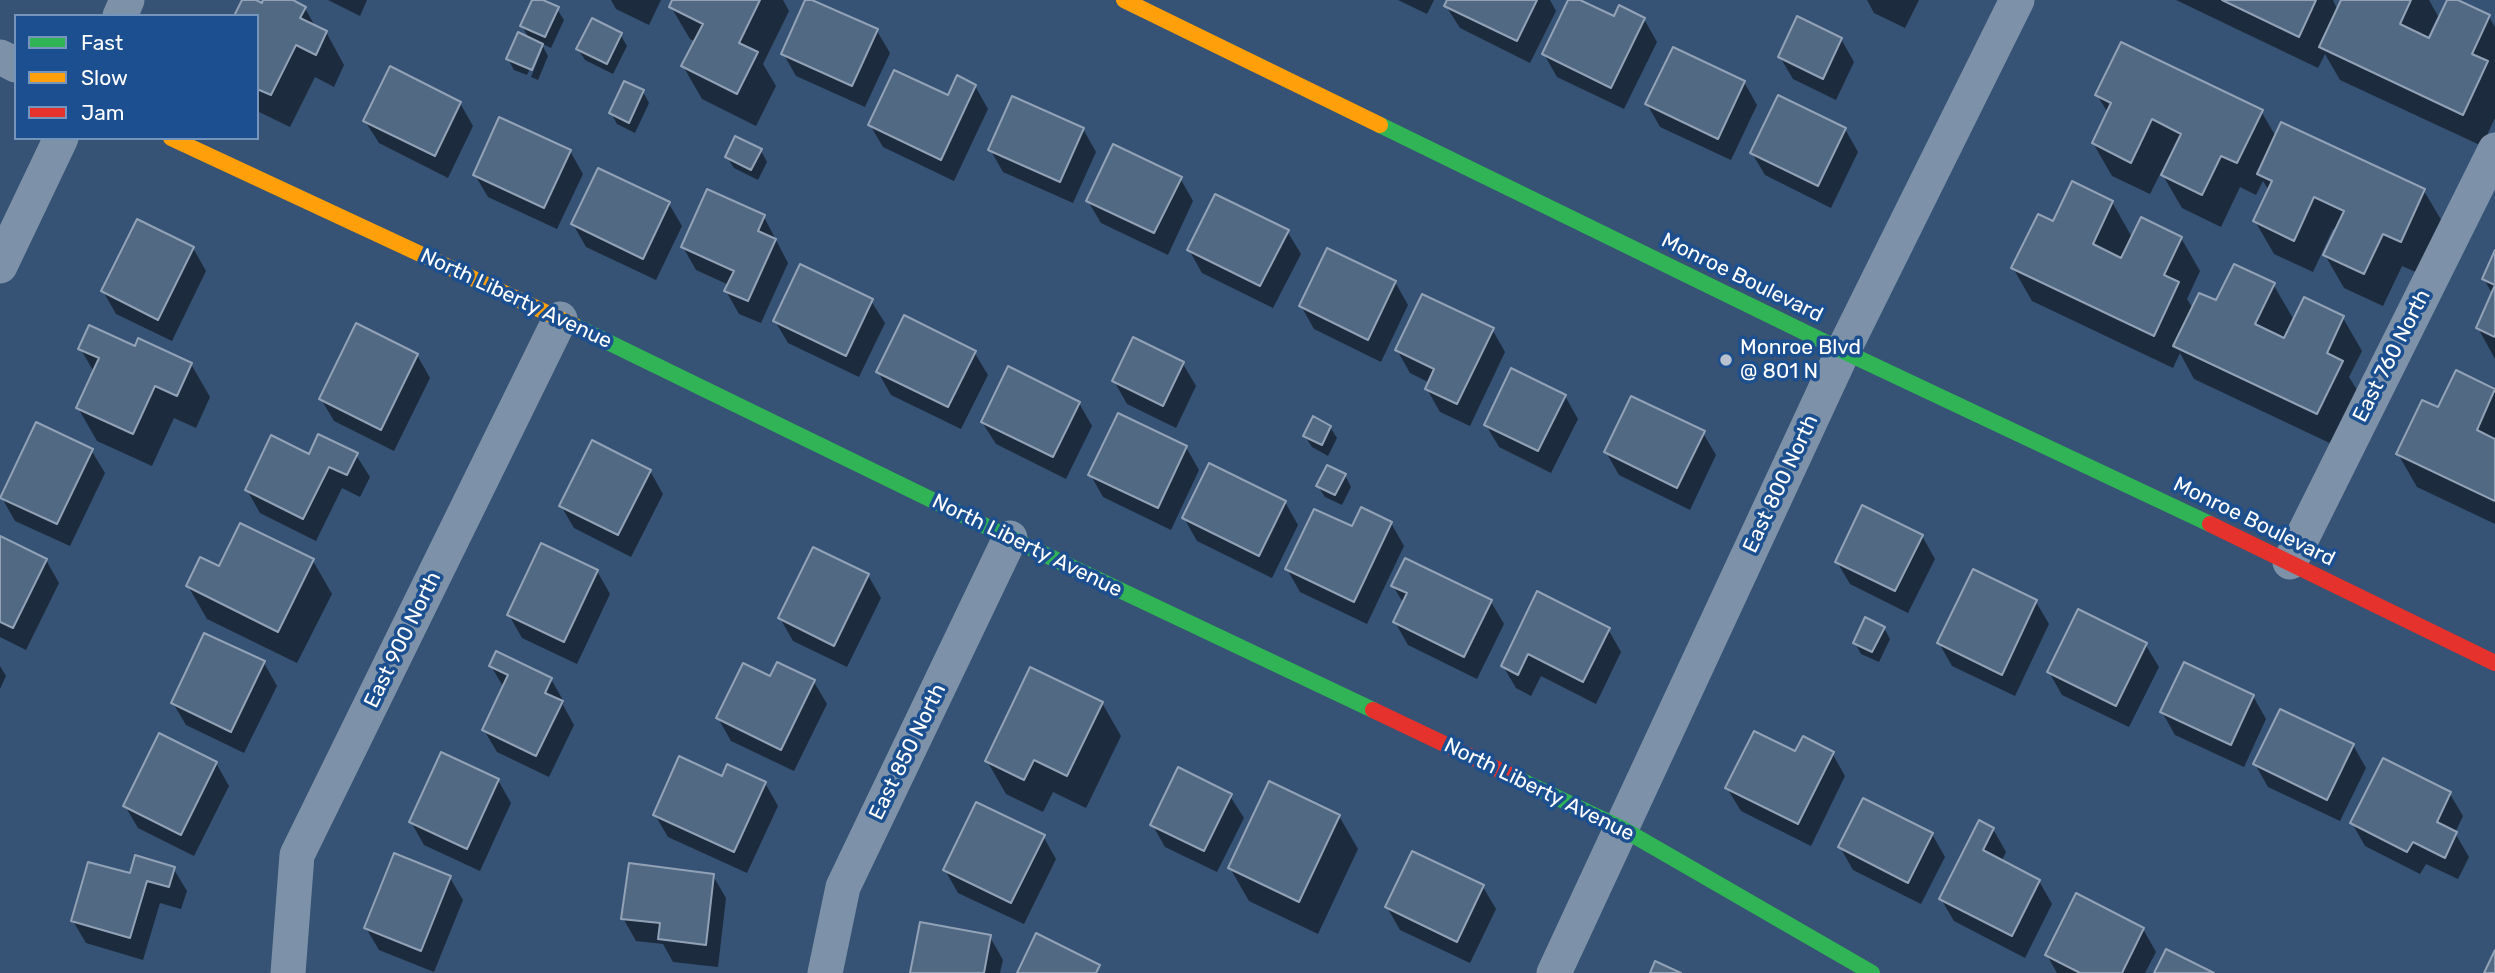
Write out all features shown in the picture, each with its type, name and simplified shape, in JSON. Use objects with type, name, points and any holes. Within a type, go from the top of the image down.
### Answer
[{"type":"street","name":"Monroe Boulevard","points":[[1124,0],[1843,351],[2290,562],[2495,663]]},
{"type":"street","name":"East 800 North","points":[[1554,973],[1843,351],[2017,0]]},
{"type":"street","points":[[0,267],[60,140]]},
{"type":"street","name":"North Liberty Avenue","points":[[175,140],[561,319],[1010,538],[1621,828],[1872,973]]},
{"type":"street","name":"East 760 North","points":[[2290,562],[2495,150]]},
{"type":"street","name":"East 900 North","points":[[288,973],[297,855],[561,319]]},
{"type":"street","name":"East 850 North","points":[[825,973],[843,887],[1010,538]]},
{"type":"building","points":[[242,0],[262,3],[263,0],[293,0],[306,7],[300,18],[327,31],[316,55],[296,45],[271,95],[259,90],[259,14],[235,14]]},
{"type":"building","points":[[532,0],[543,0],[559,7],[545,37],[520,26]]},
{"type":"building","points":[[672,0],[760,0],[739,43],[758,52],[737,94],[681,66],[703,24],[669,7]]},
{"type":"building","points":[[805,0],[812,0],[878,29],[852,86],[781,54]]},
{"type":"building","points":[[1447,0],[1537,0],[1517,41],[1444,6]]},
{"type":"building","points":[[1568,0],[1580,0],[1614,16],[1619,5],[1645,18],[1611,88],[1542,54]]},
{"type":"building","points":[[2222,0],[2316,0],[2299,37]]},
{"type":"building","points":[[2341,0],[2411,0],[2400,24],[2429,38],[2447,0],[2458,0],[2490,15],[2472,54],[2488,61],[2463,115],[2319,47]]},
{"type":"building","points":[[1797,16],[1842,38],[1823,79],[1778,57]]},
{"type":"building","points":[[592,18],[622,33],[607,64],[576,49]]},
{"type":"building","points":[[518,32],[543,44],[532,70],[506,59]]},
{"type":"building","points":[[2121,42],[2263,110],[2237,163],[2221,156],[2202,195],[2161,175],[2181,134],[2152,119],[2131,163],[2092,143],[2111,103],[2095,95]]},
{"type":"building","points":[[1673,47],[1745,81],[1718,139],[1645,104]]},
{"type":"building","points":[[390,66],[461,102],[435,156],[363,121]]},
{"type":"building","points":[[894,70],[948,95],[957,75],[976,85],[941,160],[868,125]]},
{"type":"building","points":[[624,81],[644,90],[629,123],[609,113]]},
{"type":"building","points":[[1778,95],[1846,128],[1818,186],[1750,153]]},
{"type":"building","points":[[1012,96],[1084,128],[1060,182],[988,150]]},
{"type":"building","points":[[499,117],[571,150],[544,208],[473,175]]},
{"type":"building","points":[[2281,122],[2425,189],[2401,242],[2383,234],[2364,274],[2323,255],[2344,211],[2314,197],[2294,241],[2253,221],[2272,181],[2257,174]]},
{"type":"building","points":[[735,136],[762,149],[751,170],[725,157]]},
{"type":"building","points":[[1113,144],[1182,177],[1154,233],[1086,201]]},
{"type":"building","points":[[598,168],[670,202],[643,259],[571,224]]},
{"type":"building","points":[[2072,181],[2113,201],[2093,244],[2121,258],[2141,217],[2182,237],[2164,275],[2179,282],[2154,336],[2011,268],[2038,214],[2053,221]]},
{"type":"building","points":[[707,189],[765,215],[758,231],[776,239],[748,301],[724,291],[734,271],[681,247]]},
{"type":"building","points":[[1215,194],[1289,230],[1260,286],[1187,250]]},
{"type":"building","points":[[137,219],[194,247],[158,320],[101,291]]},
{"type":"building","points":[[1327,248],[1396,281],[1368,340],[1299,306]]},
{"type":"building","points":[[2495,250],[2495,285],[2482,279]]},
{"type":"building","points":[[800,264],[873,299],[846,356],[773,321]]},
{"type":"building","points":[[2234,264],[2275,283],[2255,324],[2284,338],[2304,297],[2344,316],[2327,353],[2343,361],[2317,414],[2173,346],[2199,293],[2216,300]]},
{"type":"building","points":[[2495,285],[2495,337],[2476,328]]},
{"type":"building","points":[[1422,294],[1494,328],[1457,404],[1425,389],[1434,369],[1395,350]]},
{"type":"building","points":[[904,315],[976,351],[948,407],[876,372]]},
{"type":"building","points":[[356,323],[418,354],[381,430],[319,399]]},
{"type":"building","points":[[89,325],[135,346],[138,338],[192,363],[177,396],[155,386],[133,434],[76,408],[99,358],[78,349]]},
{"type":"building","points":[[1133,337],[1184,362],[1163,406],[1112,381]]},
{"type":"building","points":[[1008,366],[1080,402],[1053,457],[981,422]]},
{"type":"building","points":[[1511,368],[1566,395],[1538,451],[1484,425]]},
{"type":"building","points":[[2456,370],[2495,389],[2477,430],[2495,439],[2495,501],[2396,454],[2422,400],[2438,407]]},
{"type":"building","points":[[1631,396],[1705,431],[1677,488],[1604,452]]},
{"type":"building","points":[[1118,413],[1187,446],[1158,508],[1088,475]]},
{"type":"building","points":[[1313,416],[1331,426],[1322,445],[1303,436]]},
{"type":"building","points":[[36,422],[93,449],[57,524],[0,498]]},
{"type":"building","points":[[318,434],[358,453],[347,475],[329,467],[303,519],[245,490],[271,435],[309,454]]},
{"type":"building","points":[[592,440],[651,470],[618,535],[559,506]]},
{"type":"building","points":[[1209,463],[1286,501],[1259,556],[1182,518]]},
{"type":"building","points":[[1327,465],[1346,474],[1335,495],[1316,486]]},
{"type":"building","points":[[1862,505],[1923,535],[1895,591],[1835,562]]},
{"type":"building","points":[[1361,507],[1392,522],[1354,602],[1285,569],[1314,509],[1352,526]]},
{"type":"building","points":[[240,523],[314,559],[278,632],[186,586],[200,557],[219,566]]},
{"type":"building","points":[[0,536],[47,559],[13,628],[0,622]]},
{"type":"building","points":[[541,543],[598,570],[564,642],[507,615]]},
{"type":"building","points":[[813,547],[869,574],[834,646],[778,618]]},
{"type":"building","points":[[1405,558],[1492,600],[1464,657],[1393,622],[1407,593],[1391,586]]},
{"type":"building","points":[[1973,569],[2037,600],[2002,675],[1937,643]]},
{"type":"building","points":[[1537,591],[1610,628],[1583,682],[1528,654],[1518,675],[1501,666]]},
{"type":"building","points":[[2078,609],[2147,643],[2116,706],[2047,672]]},
{"type":"building","points":[[1865,617],[1885,627],[1872,652],[1853,643]]},
{"type":"building","points":[[204,633],[265,661],[231,732],[171,703]]},
{"type":"building","points":[[496,651],[552,678],[545,693],[563,701],[536,756],[482,730],[508,675],[489,666]]},
{"type":"building","points":[[777,662],[815,680],[781,750],[716,718],[743,663],[770,676]]},
{"type":"building","points":[[2184,662],[2254,695],[2231,745],[2160,712]]},
{"type":"building","points":[[1030,667],[1103,702],[1067,776],[1034,760],[1024,780],[985,761]]},
{"type":"building","points":[[2280,709],[2354,744],[2327,800],[2253,764]]},
{"type":"building","points":[[1754,731],[1795,751],[1803,736],[1834,752],[1798,824],[1725,788]]},
{"type":"building","points":[[159,733],[217,762],[181,835],[123,806]]},
{"type":"building","points":[[441,752],[499,779],[467,849],[409,822]]},
{"type":"building","points":[[679,756],[722,776],[727,764],[766,782],[734,852],[653,815]]},
{"type":"building","points":[[2383,758],[2451,792],[2437,822],[2457,832],[2445,858],[2413,842],[2407,852],[2350,823]]},
{"type":"building","points":[[1178,767],[1232,794],[1204,851],[1150,825]]},
{"type":"building","points":[[1269,781],[1340,815],[1299,902],[1228,868]]},
{"type":"building","points":[[1863,798],[1933,833],[1908,883],[1838,847]]},
{"type":"building","points":[[976,802],[1045,835],[1011,903],[943,870]]},
{"type":"building","points":[[1979,820],[1994,828],[1983,850],[2040,880],[2012,936],[1939,899]]},
{"type":"building","points":[[1412,851],[1484,885],[1457,942],[1385,907]]},
{"type":"building","points":[[394,853],[451,876],[421,951],[364,928]]},
{"type":"building","points":[[135,855],[175,867],[169,887],[147,881],[130,938],[71,921],[88,862],[130,873]]},
{"type":"building","points":[[629,863],[714,874],[706,945],[658,939],[660,923],[621,919]]},
{"type":"building","points":[[2076,893],[2144,928],[2122,973],[2080,973],[2045,955]]},
{"type":"building","points":[[920,922],[991,935],[984,973],[910,973]]},
{"type":"building","points":[[1036,933],[1100,965],[1096,973],[1017,973]]},
{"type":"building","points":[[2166,949],[2214,973],[2154,973]]},
{"type":"building","points":[[2495,950],[2495,973],[2484,973]]},
{"type":"building","points":[[1655,961],[1681,973],[1650,973]]},
{"type":"traffic: fast","points":[[1380,125],[1843,351],[2210,524]]},
{"type":"traffic: fast","points":[[575,326],[1010,538],[1373,710]]},
{"type":"traffic: fast","points":[[1520,780],[1621,828],[1872,973]]},
{"type":"traffic: slow","points":[[1124,0],[1380,125]]},
{"type":"traffic: slow","points":[[175,140],[575,326]]},
{"type":"traffic: jam","points":[[2210,524],[2495,663]]},
{"type":"traffic: jam","points":[[1373,710],[1520,780]]},
{"type":"place","name":"Monroe Blvd @ 801 N","points":[[1726,360]]}]
